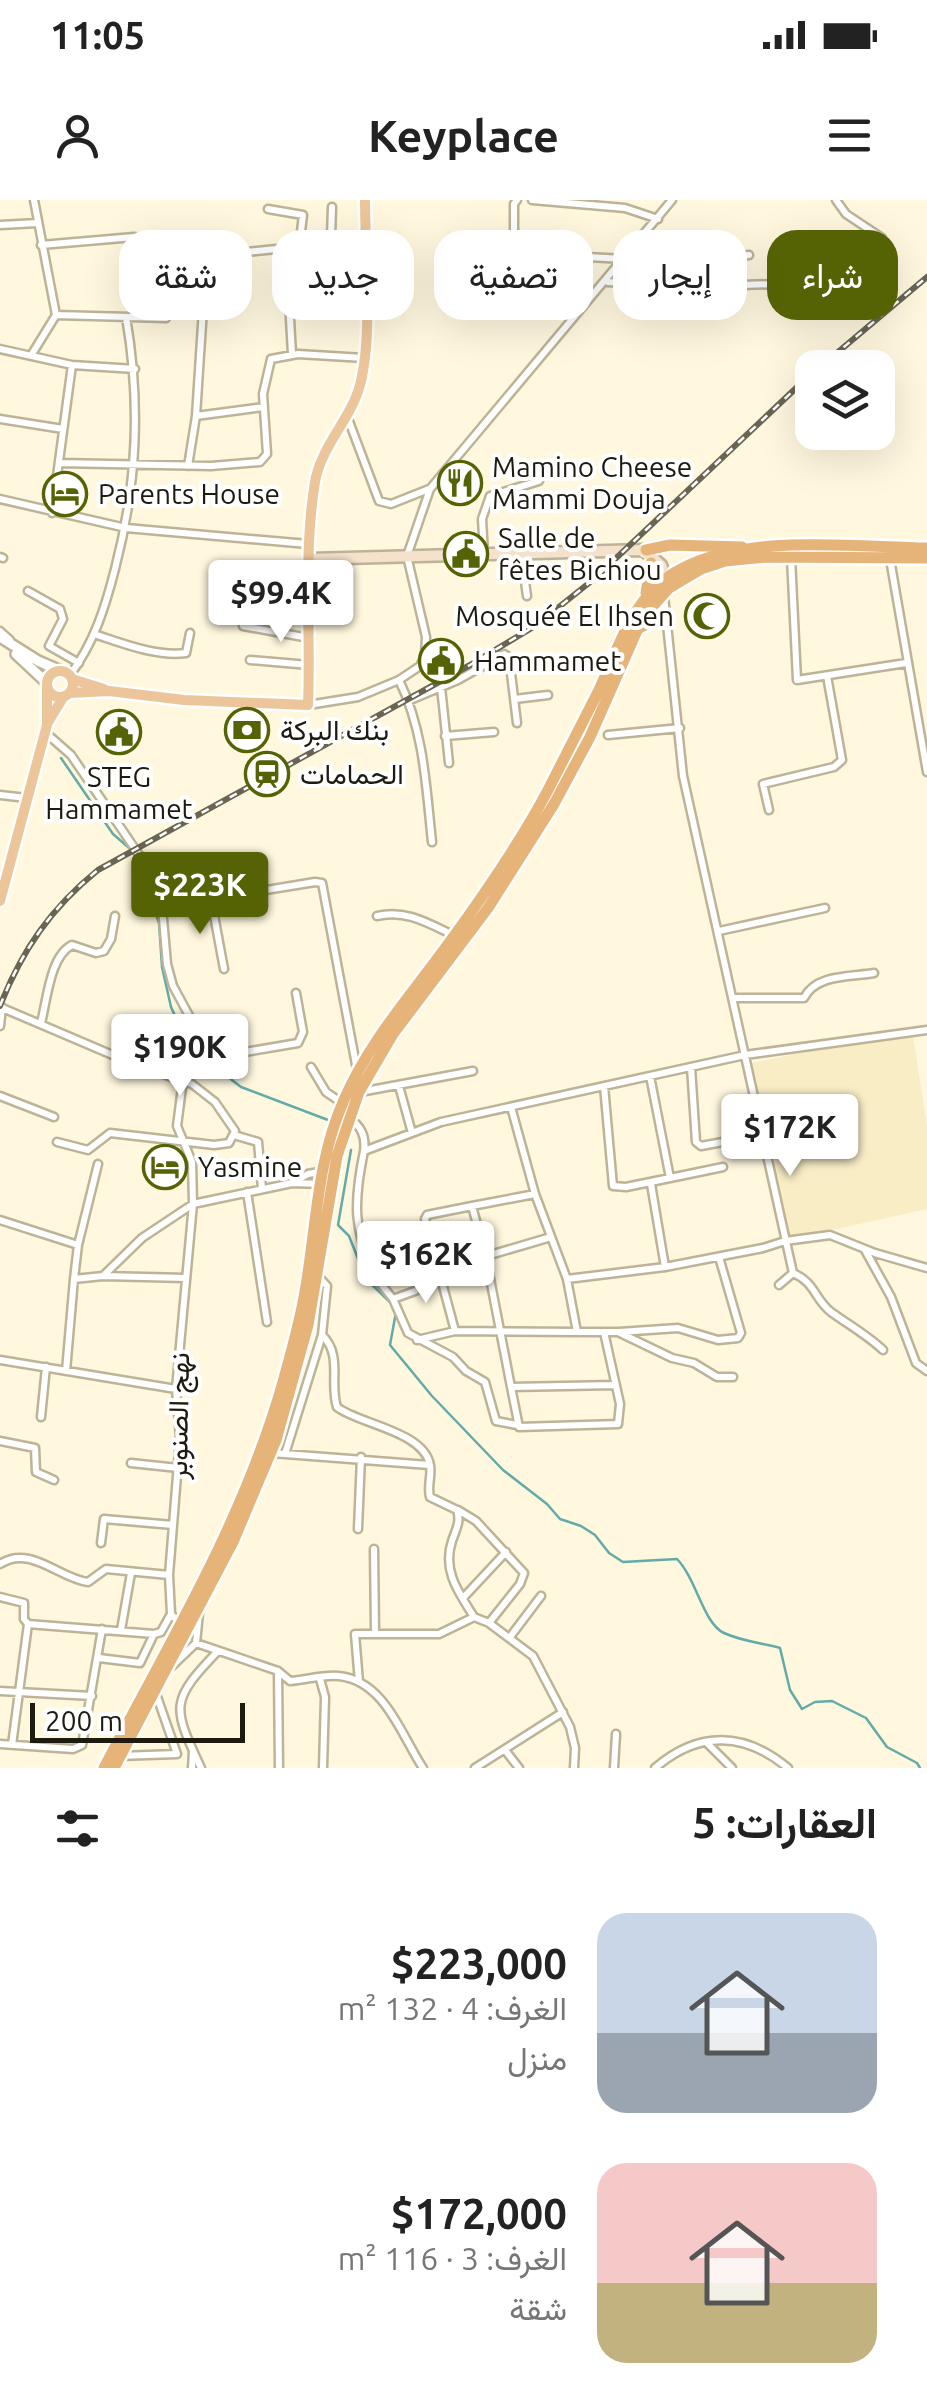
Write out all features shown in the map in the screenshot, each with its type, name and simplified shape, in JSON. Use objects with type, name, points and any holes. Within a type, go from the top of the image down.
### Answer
[{"type":"highway","points":[[104,1768],[162,1636],[232,1523],[272,1421],[303,1303],[326,1178],[357,1071],[383,1028],[454,935],[543,800],[644,596],[645,555],[670,545],[927,548]]},
{"type":"highway","points":[[341,1119],[393,1034],[488,908],[554,804],[612,692],[637,629],[665,589],[711,557],[756,548]]},
{"type":"highway","points":[[644,596],[725,561],[791,557],[927,558]]},
{"type":"highway","points":[[637,629],[653,621],[666,622]]},
{"type":"highway","points":[[116,1762],[233,1542],[271,1453],[300,1357],[317,1275],[326,1178]]},
{"type":"main road","points":[[365,200],[365,230]]},
{"type":"main road","points":[[47,685],[54,695],[110,691],[184,700],[308,705],[309,544],[316,476],[361,382],[364,320]]},
{"type":"main road","points":[[310,559],[484,552],[645,555],[665,589]]},
{"type":"main road","points":[[0,900],[46,729],[51,674],[67,675],[110,691]]},
{"type":"main road","points":[[46,729],[66,694],[67,675]]},
{"type":"street","points":[[32,354],[56,316],[34,200]]},
{"type":"street","points":[[517,200],[514,253],[613,258]]},
{"type":"street","points":[[532,200],[637,210],[658,219]]},
{"type":"street","points":[[650,230],[672,200]]},
{"type":"street","points":[[836,200],[846,214],[870,230]]},
{"type":"street","points":[[331,230],[332,207]]},
{"type":"street","points":[[268,209],[303,215],[302,230]]},
{"type":"street","points":[[0,225],[38,222]]},
{"type":"street","points":[[42,245],[119,238]]},
{"type":"street","points":[[308,705],[358,697],[399,680],[420,666],[426,646],[407,556],[430,489],[613,275]]},
{"type":"street","points":[[607,282],[680,287],[767,284]]},
{"type":"street","points":[[56,316],[119,317]]},
{"type":"street","points":[[0,637],[67,675],[94,634],[126,528],[135,463],[135,369],[127,320]]},
{"type":"street","points":[[188,466],[196,416],[202,320]]},
{"type":"street","points":[[290,320],[292,354]]},
{"type":"street","points":[[0,349],[72,364],[135,369]]},
{"type":"street","points":[[59,463],[188,466],[263,460],[267,454],[264,406],[268,364],[275,356],[364,358]]},
{"type":"street","points":[[52,512],[72,364]]},
{"type":"street","points":[[196,416],[264,406]]},
{"type":"street","points":[[346,416],[379,501],[391,504],[430,489]]},
{"type":"street","points":[[0,420],[64,428]]},
{"type":"street","points":[[484,552],[482,518],[490,496],[539,481]]},
{"type":"street","points":[[0,499],[126,528],[309,544]]},
{"type":"street","points":[[521,552],[527,596]]},
{"type":"street","points":[[791,557],[796,677],[801,681],[906,663]]},
{"type":"street","points":[[890,558],[927,772]]},
{"type":"street","points":[[665,589],[683,776],[785,1241],[794,1272],[806,1279],[829,1311],[866,1333],[883,1350]]},
{"type":"street","points":[[28,591],[60,609],[62,618],[49,646],[78,663]]},
{"type":"street","points":[[243,626],[311,638]]},
{"type":"street","points":[[94,634],[180,655],[186,653],[190,634]]},
{"type":"street","points":[[0,637],[47,685]]},
{"type":"street","points":[[408,701],[504,654],[509,657],[517,723]]},
{"type":"street","points":[[250,660],[310,665]]},
{"type":"street","points":[[769,810],[763,784],[834,767],[842,760],[827,676]]},
{"type":"street","points":[[399,680],[422,750],[432,842]]},
{"type":"street","points":[[442,687],[449,763]]},
{"type":"street","points":[[515,699],[548,695]]},
{"type":"street","points":[[608,735],[680,728]]},
{"type":"street","points":[[46,729],[79,766],[130,839],[161,896],[167,964],[173,986],[192,1021],[224,1051],[246,1054],[300,1040],[303,1032],[296,993]]},
{"type":"street","points":[[445,736],[494,732]]},
{"type":"street","points":[[0,795],[28,798]]},
{"type":"street","points":[[161,896],[212,899],[322,883],[357,1071]]},
{"type":"street","points":[[212,899],[224,968]]},
{"type":"street","points":[[719,931],[825,908]]},
{"type":"street","points":[[41,1023],[64,949],[72,945],[104,951],[112,939],[115,916]]},
{"type":"street","points":[[377,916],[412,916],[454,935]]},
{"type":"street","points":[[733,998],[804,998],[809,988],[819,982],[874,973]]},
{"type":"street","points":[[0,1026],[1,1007],[129,1062],[184,1080],[214,1102],[234,1126],[234,1136]]},
{"type":"street","points":[[364,1151],[441,1122],[746,1055],[926,1031]]},
{"type":"street","points":[[310,1067],[341,1119],[362,1135]]},
{"type":"street","points":[[691,1067],[696,1142],[701,1146],[728,1140]]},
{"type":"street","points":[[359,1092],[473,1071]]},
{"type":"street","points":[[650,1076],[670,1178]]},
{"type":"street","name":"نهج الصنوبر","points":[[175,1619],[169,1575],[180,1420],[176,1388],[194,1204],[192,1162],[177,1126],[184,1080]]},
{"type":"street","points":[[399,1086],[412,1133]]},
{"type":"street","points":[[604,1086],[614,1186],[651,1184],[723,1168]]},
{"type":"street","points":[[0,1096],[54,1116]]},
{"type":"street","points":[[511,1107],[535,1194],[566,1279],[577,1332]]},
{"type":"street","points":[[341,1119],[358,1125],[362,1135],[364,1151],[356,1219],[361,1244],[377,1279],[393,1300],[401,1323],[418,1340],[452,1357],[472,1376],[485,1382],[500,1425],[618,1424],[621,1414],[604,1332]]},
{"type":"street","points":[[58,1142],[88,1150],[110,1132],[183,1144],[224,1144],[234,1136]]},
{"type":"street","points":[[234,1136],[258,1142],[262,1189]]},
{"type":"street","points":[[66,1371],[78,1244],[98,1164]]},
{"type":"street","points":[[292,1182],[308,1174],[326,1178]]},
{"type":"street","points":[[103,1276],[142,1238],[194,1204],[326,1178]]},
{"type":"street","points":[[651,1184],[666,1266]]},
{"type":"street","points":[[247,1192],[268,1322]]},
{"type":"street","points":[[455,1331],[425,1223],[427,1214],[535,1194]]},
{"type":"street","points":[[472,1206],[486,1258],[518,1426]]},
{"type":"street","points":[[0,1220],[78,1244]]},
{"type":"street","points":[[566,1279],[666,1266],[830,1235],[927,1268]]},
{"type":"street","points":[[393,1300],[440,1273],[551,1238]]},
{"type":"street","points":[[377,1279],[430,1239]]},
{"type":"street","points":[[865,1249],[891,1297],[916,1363],[927,1372]]},
{"type":"street","points":[[418,1340],[455,1331],[618,1332],[678,1328],[718,1340],[740,1336],[719,1257]]},
{"type":"street","points":[[779,1285],[794,1272]]},
{"type":"street","points":[[285,1454],[322,1335],[326,1286],[317,1275]]},
{"type":"street","points":[[74,1279],[186,1278]]},
{"type":"street","points":[[618,1332],[672,1358],[694,1363],[717,1377],[733,1377]]},
{"type":"street","points":[[322,1335],[334,1350],[333,1391],[337,1408],[402,1436],[430,1465],[430,1497],[476,1522],[524,1573],[489,1623]]},
{"type":"street","points":[[0,1360],[176,1388]]},
{"type":"street","points":[[42,1417],[46,1367]]},
{"type":"street","points":[[511,1387],[616,1385]]},
{"type":"street","points":[[0,1440],[36,1448],[36,1472],[54,1480]]},
{"type":"street","points":[[271,1453],[430,1465]]},
{"type":"street","points":[[358,1530],[361,1457]]},
{"type":"street","points":[[131,1463],[178,1468]]},
{"type":"street","points":[[457,1510],[460,1517],[450,1546],[449,1573],[474,1617],[489,1623],[534,1656],[573,1738],[574,1765],[565,1768]]},
{"type":"street","points":[[100,1542],[104,1519],[173,1525]]},
{"type":"street","points":[[374,1549],[375,1632]]},
{"type":"street","points":[[463,1598],[506,1552]]},
{"type":"street","points":[[0,1564],[11,1558],[44,1562],[74,1580],[91,1582],[102,1570],[169,1575]]},
{"type":"street","points":[[121,1630],[131,1573]]},
{"type":"street","points":[[0,1596],[24,1603],[28,1624],[12,1745]]},
{"type":"street","points":[[510,1637],[542,1596]]},
{"type":"street","points":[[163,1672],[196,1644],[198,1607]]},
{"type":"street","points":[[359,1682],[354,1636],[357,1632],[439,1634],[474,1617]]},
{"type":"street","points":[[28,1624],[162,1636]]},
{"type":"street","points":[[0,1744],[80,1746],[85,1740],[102,1629]]},
{"type":"street","points":[[98,1658],[140,1663],[162,1636]]},
{"type":"street","points":[[196,1644],[278,1671],[290,1680],[335,1675],[359,1682],[383,1702],[423,1768]]},
{"type":"street","points":[[201,1768],[180,1718],[179,1705],[186,1686],[218,1651]]},
{"type":"street","points":[[278,1671],[279,1768]]},
{"type":"street","points":[[320,1679],[325,1697],[323,1768]]},
{"type":"street","points":[[116,1762],[178,1754],[154,1690]]},
{"type":"street","points":[[0,1691],[92,1696]]},
{"type":"street","points":[[475,1768],[563,1712]]},
{"type":"street","points":[[614,1768],[616,1734]]},
{"type":"street","points":[[655,1768],[673,1754],[706,1742],[746,1741],[763,1748],[788,1768]]},
{"type":"street","points":[[706,1742],[732,1768]]},
{"type":"street","points":[[192,1768],[193,1750]]},
{"type":"street","points":[[505,1750],[519,1768]]},
{"type":"shaded area","points":[[912,1029],[927,1126],[927,1209],[787,1240],[752,1063]]},
{"type":"waterway","points":[[61,758],[113,834],[136,854],[159,923],[162,967],[171,1007],[185,1038],[198,1054],[241,1087],[328,1120]]},
{"type":"waterway","points":[[351,1150],[338,1225],[349,1236],[366,1279],[393,1305]]},
{"type":"waterway","points":[[396,1312],[390,1345],[432,1396],[503,1470],[560,1519],[595,1535],[609,1553],[623,1562],[677,1559],[717,1628],[737,1638],[780,1648],[790,1690],[802,1709],[815,1702],[832,1701],[866,1718],[887,1747],[920,1768]]},
{"type":"railway","points":[[840,350],[927,277]]},
{"type":"railway","points":[[0,1006],[40,931],[66,899],[98,870],[535,626],[594,579],[795,389]]},
{"type":"place","name":"Mamino Cheese Mammi Douja","points":[[460,483]]},
{"type":"place","name":"Parents House","points":[[65,494]]},
{"type":"place","name":"Salle de fêtes Bichiou","points":[[466,554]]},
{"type":"place","name":"Mosquée El Ihsen","points":[[707,616]]},
{"type":"place","name":"Hammamet","points":[[441,661]]},
{"type":"place","name":"بنك البركة","points":[[247,730]]},
{"type":"place","name":"STEG Hammamet","points":[[119,732]]},
{"type":"place","name":"الحمامات","points":[[267,774]]},
{"type":"place","name":"Yasmine","points":[[165,1167]]}]
